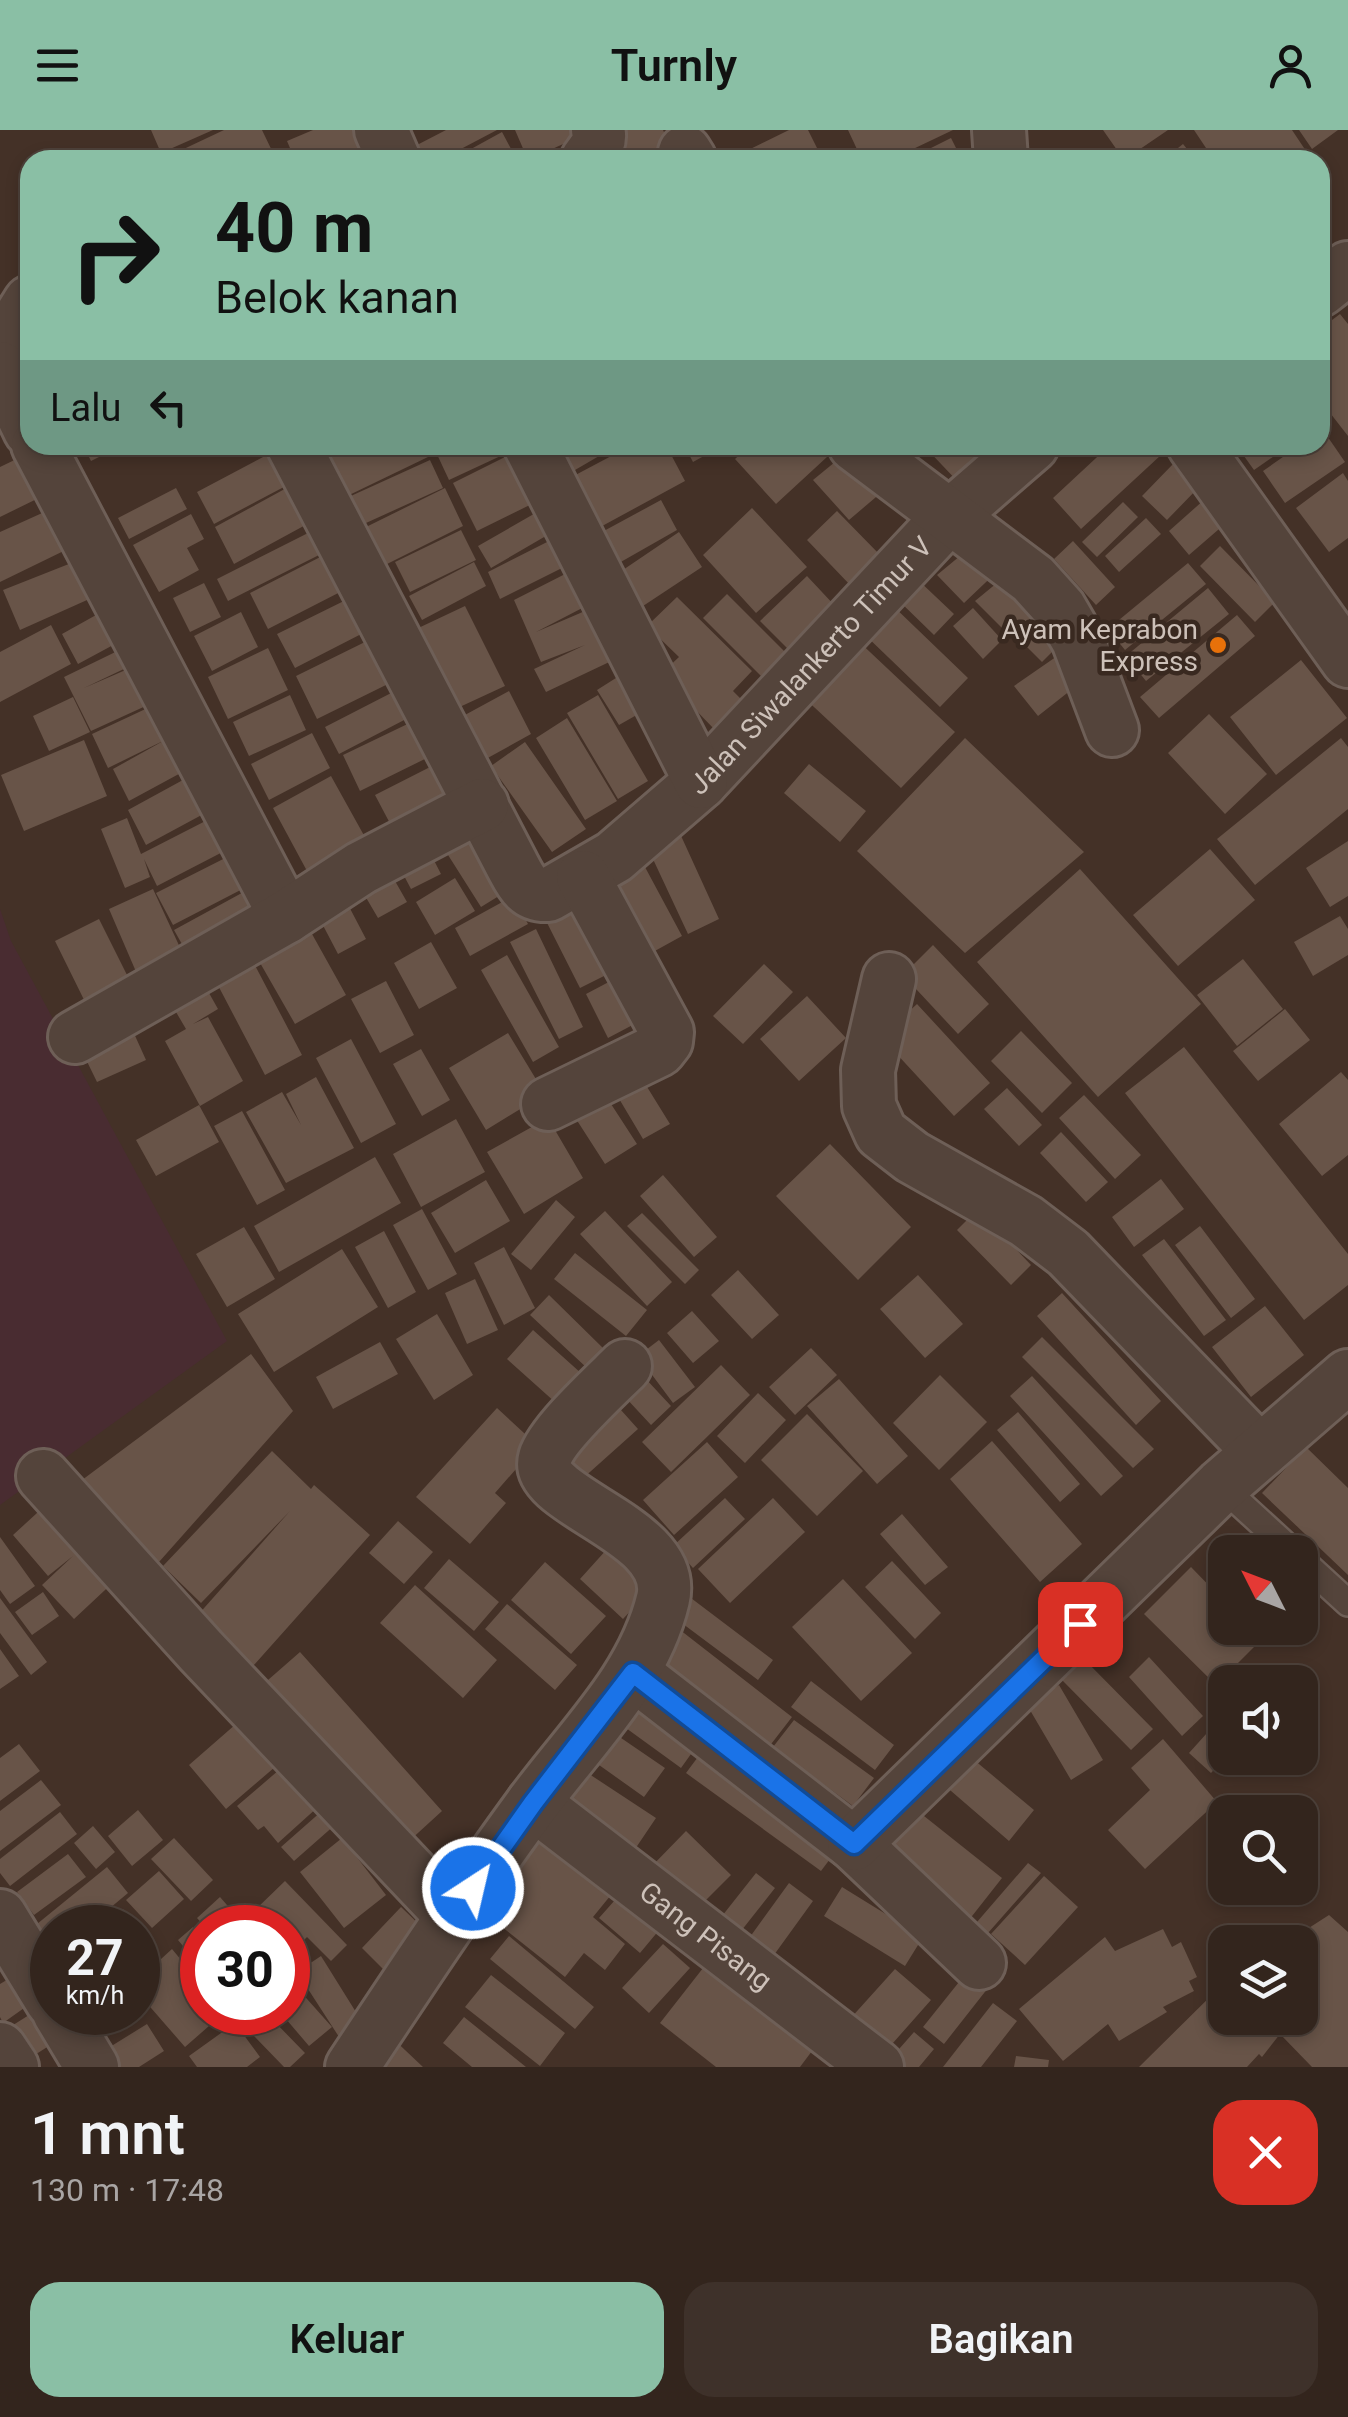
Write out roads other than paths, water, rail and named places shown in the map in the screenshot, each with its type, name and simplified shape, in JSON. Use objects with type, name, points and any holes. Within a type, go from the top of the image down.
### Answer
[{"type":"street","points":[[0,356],[20,318]]},
{"type":"street","points":[[0,368],[20,409]]},
{"type":"street","points":[[43,455],[286,916]]},
{"type":"street","points":[[75,1038],[361,868],[482,805],[299,455]]},
{"type":"street","points":[[535,455],[702,782]]},
{"type":"street","points":[[869,455],[1033,579],[1060,609],[1078,640],[1112,730]]},
{"type":"street","name":"Jalan Siwalankerto Timur V","points":[[482,805],[528,890],[536,896],[548,896],[584,878],[637,840],[702,782],[948,518],[1020,455]]},
{"type":"street","points":[[1201,455],[1348,662]]},
{"type":"street","points":[[548,1104],[659,1050],[666,1041],[667,1032],[584,878]]},
{"type":"street","points":[[888,979],[868,1070],[868,1106],[881,1133],[912,1157],[1026,1221],[1068,1253],[1260,1452]]},
{"type":"street","points":[[352,2067],[533,1803],[633,1673],[650,1639],[663,1597],[662,1567],[638,1542],[559,1487],[545,1472],[546,1453],[625,1366]]},
{"type":"street","points":[[854,1844],[1221,1486],[1348,1376]]},
{"type":"street","points":[[43,1476],[226,1679],[453,1917]]},
{"type":"street","points":[[633,1673],[854,1844],[979,1963]]},
{"type":"street","name":"Gang Pisang","points":[[533,1803],[877,2067]]},
{"type":"street","points":[[0,1916],[30,1965]]},
{"type":"street","points":[[73,2035],[92,2067]]},
{"type":"street","points":[[0,2048],[12,2067]]},
{"type":"lane","points":[[1221,1486],[1274,1535]]},
{"type":"lane","points":[[1318,1576],[1348,1603]]},
{"type":"place","name":"Ayam Keprabon Express","points":[[1218,645]]}]
